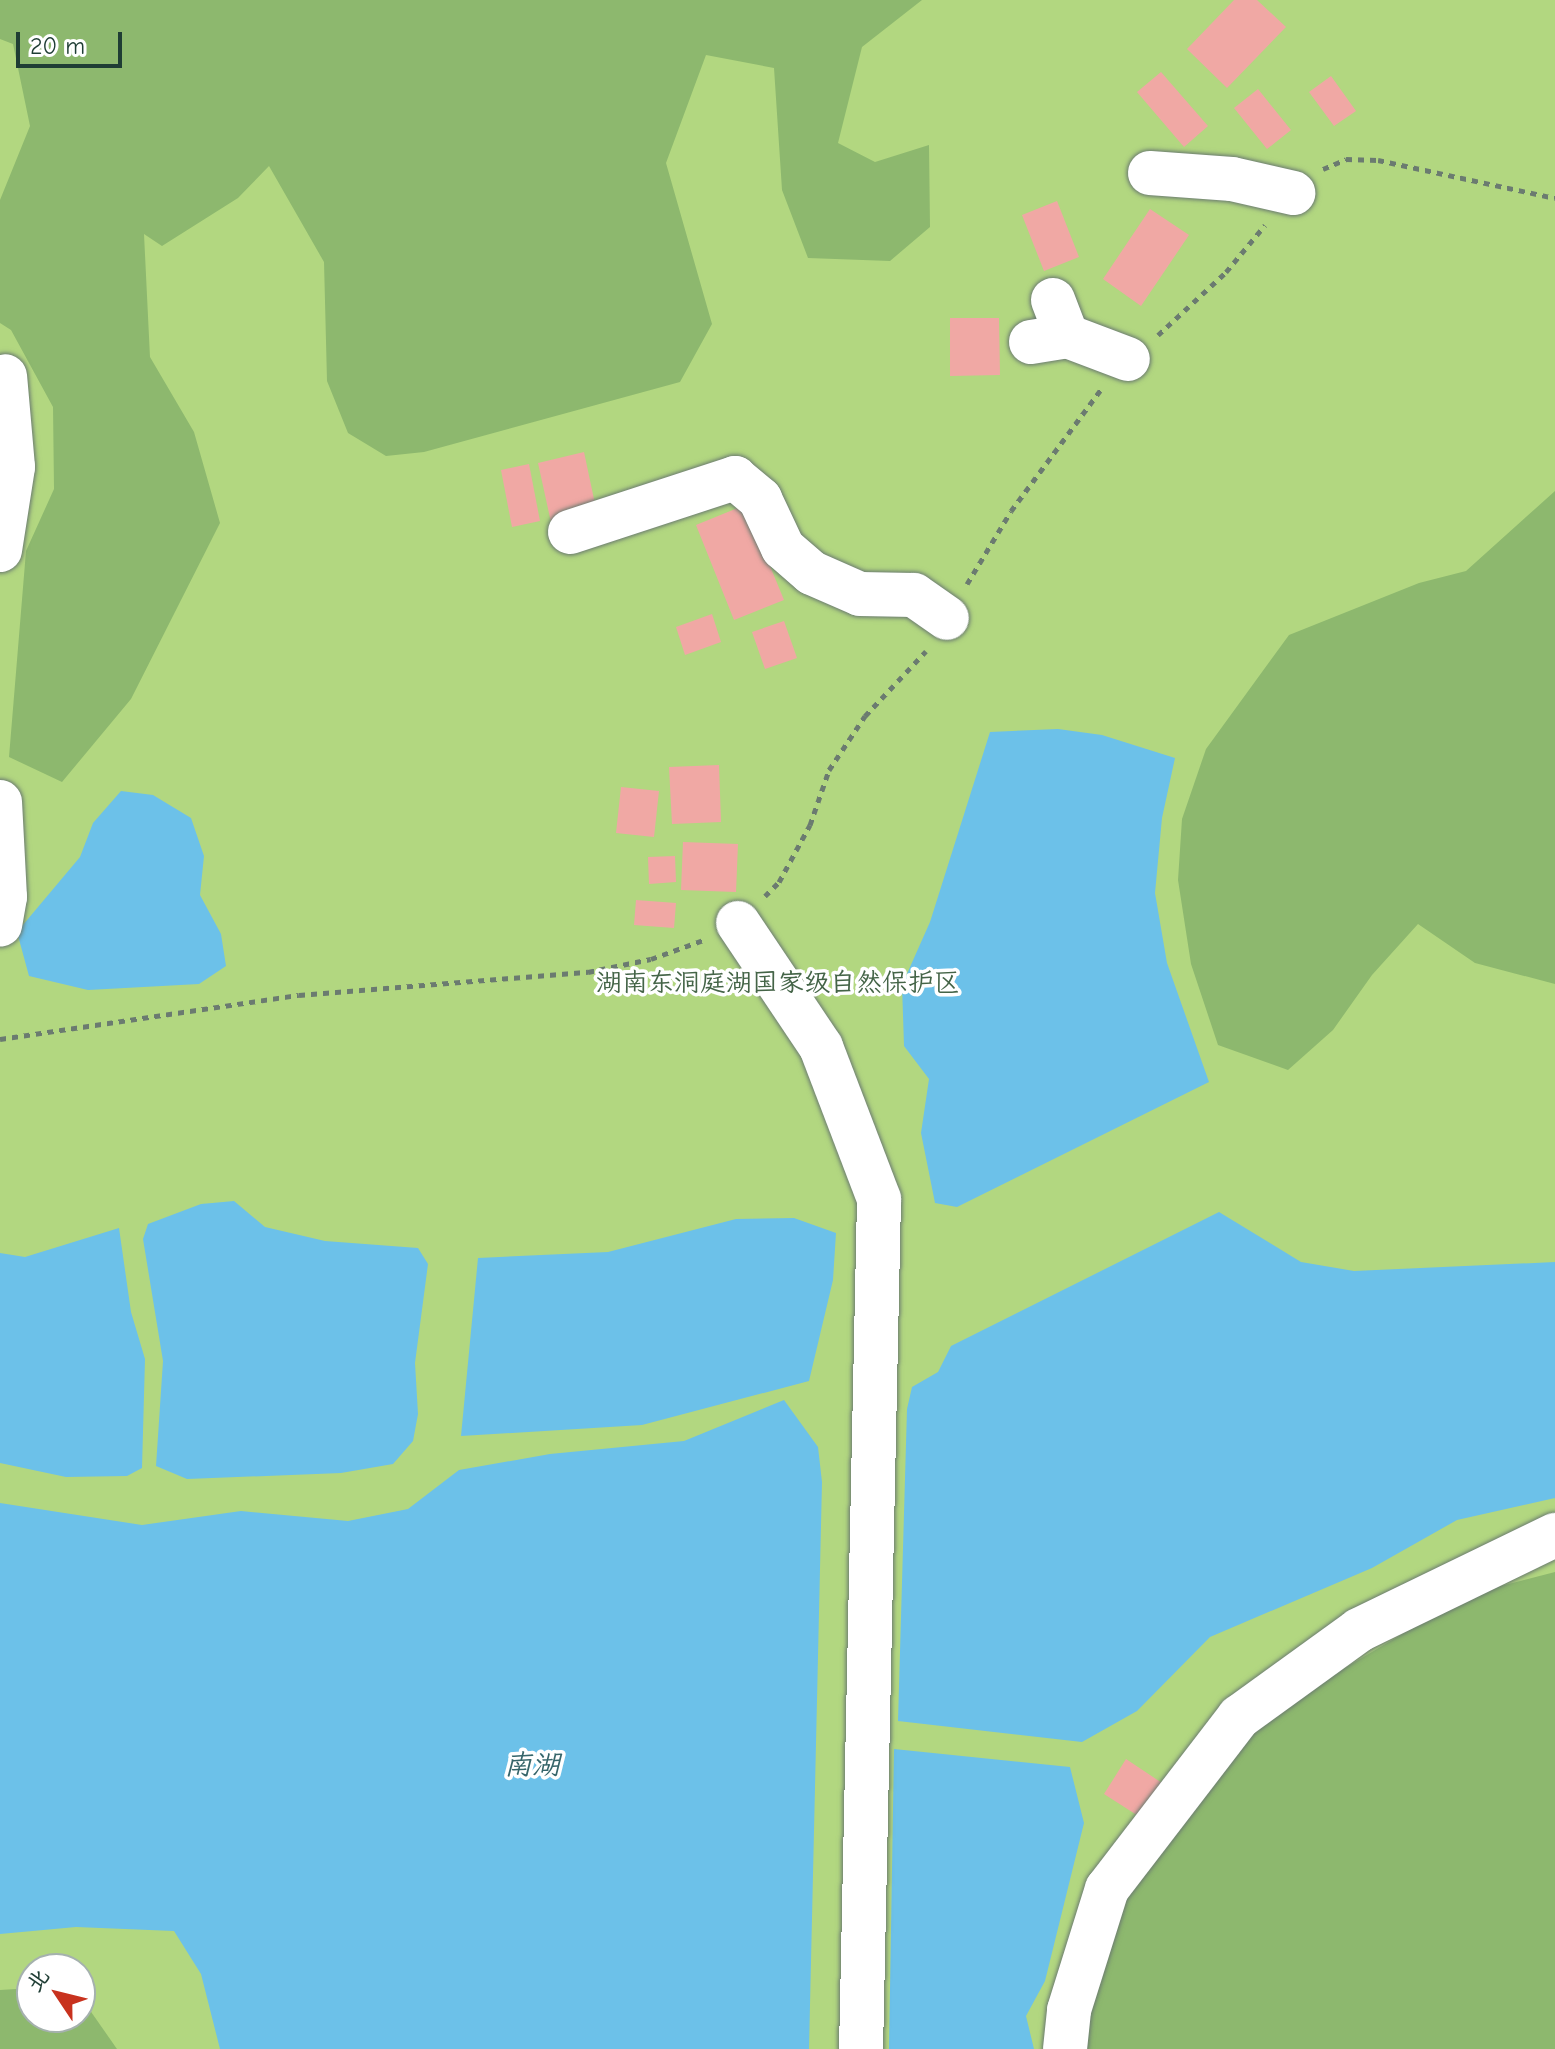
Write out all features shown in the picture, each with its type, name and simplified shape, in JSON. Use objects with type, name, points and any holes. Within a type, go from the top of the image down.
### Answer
[{"type":"street","points":[[1150,173],[1232,179],[1293,193]]},
{"type":"street","points":[[1050,326],[1128,359]]},
{"type":"street","points":[[0,550],[13,467],[5,376]]},
{"type":"street","points":[[570,532],[735,478],[760,499],[783,548],[812,573],[860,594],[914,595],[947,618]]},
{"type":"street","points":[[0,802],[5,897],[0,925]]},
{"type":"street","points":[[738,923],[821,1047],[879,1199],[861,2049]]},
{"type":"street","points":[[1065,2049],[1069,2010],[1107,1889],[1239,1717],[1359,1630],[1555,1535]]},
{"type":"path","points":[[0,1039],[299,995],[588,972],[651,959],[738,923],[779,882],[810,825],[829,770],[865,716],[925,651],[1019,499],[1077,416],[1128,359],[1226,272],[1309,175],[1346,159],[1378,160],[1555,198]]},
{"type":"green space","name":"湖南东洞庭湖国家级自然保护区","points":[[0,0],[1555,0],[1555,2049],[0,2049]]},
{"type":"green space","points":[[0,0],[922,0],[862,47],[838,143],[875,162],[929,145],[930,227],[890,261],[808,258],[782,190],[774,68],[706,55],[666,163],[712,324],[680,382],[424,452],[386,456],[348,433],[327,381],[324,262],[269,166],[238,198],[162,246],[144,234],[150,357],[194,432],[220,523],[131,699],[62,782],[9,757],[26,551],[54,489],[53,407],[11,330],[0,323],[0,200],[30,126],[13,44],[0,39]]},
{"type":"green space","points":[[1555,491],[1555,984],[1475,963],[1418,924],[1372,975],[1333,1030],[1288,1070],[1218,1045],[1191,964],[1178,880],[1182,819],[1206,749],[1289,635],[1419,583],[1466,571]]},
{"type":"green space","points":[[1555,1572],[1555,2049],[1080,2049],[1134,1877],[1242,1743],[1328,1678],[1470,1594]]},
{"type":"green space","points":[[16,1989],[16,2033],[96,2033],[96,2019],[117,2049],[0,2049],[0,1990]]},
{"type":"water","points":[[1058,729],[1102,735],[1175,758],[1162,818],[1155,893],[1167,963],[1209,1082],[957,1207],[935,1203],[921,1133],[929,1079],[904,1046],[902,985],[930,922],[990,732]]},
{"type":"water","points":[[121,791],[153,795],[191,818],[204,856],[200,895],[221,934],[226,966],[199,984],[88,990],[29,976],[17,932],[80,857],[93,823]]},
{"type":"water","points":[[234,1201],[265,1227],[325,1241],[418,1248],[428,1264],[415,1363],[418,1414],[413,1441],[393,1464],[341,1473],[187,1479],[156,1466],[163,1361],[143,1239],[148,1224],[201,1204]]},
{"type":"water","points":[[1219,1212],[1301,1262],[1354,1271],[1555,1262],[1555,1498],[1457,1520],[1372,1568],[1210,1637],[1137,1711],[1082,1742],[898,1721],[907,1409],[912,1387],[938,1372],[951,1346]]},
{"type":"water","points":[[794,1218],[836,1233],[833,1280],[809,1381],[642,1425],[461,1436],[478,1258],[608,1252],[736,1219]]},
{"type":"water","points":[[119,1228],[131,1312],[145,1359],[142,1468],[127,1476],[66,1477],[0,1463],[0,1253],[25,1257]]},
{"type":"water","name":"南湖","points":[[784,1400],[818,1447],[822,1482],[809,2049],[220,2049],[201,1974],[174,1931],[76,1927],[0,1934],[0,1503],[142,1525],[241,1511],[348,1521],[408,1509],[459,1470],[550,1454],[684,1441]]},
{"type":"water","points":[[894,1749],[1070,1767],[1084,1823],[1045,1981],[1026,2016],[1034,2049],[889,2049]]},
{"type":"building","points":[[1234,0],[1257,0],[1286,27],[1227,88],[1187,49]]},
{"type":"building","points":[[1161,72],[1208,126],[1184,147],[1137,92]]},
{"type":"building","points":[[1331,76],[1356,111],[1334,126],[1309,92]]},
{"type":"building","points":[[1258,89],[1291,130],[1267,149],[1234,108]]},
{"type":"building","points":[[1057,201],[1079,257],[1044,271],[1022,215]]},
{"type":"building","points":[[1150,209],[1189,235],[1141,306],[1103,279]]},
{"type":"building","points":[[950,318],[999,318],[1000,375],[950,376]]},
{"type":"building","points":[[584,452],[598,518],[552,527],[538,463]]},
{"type":"building","points":[[529,464],[540,521],[512,527],[501,470]]},
{"type":"building","points":[[745,505],[784,600],[734,620],[696,525]]},
{"type":"building","points":[[712,614],[721,642],[685,655],[676,627]]},
{"type":"building","points":[[784,621],[797,658],[765,669],[752,632]]},
{"type":"building","points":[[719,765],[721,822],[672,824],[669,767]]},
{"type":"building","points":[[621,787],[659,791],[654,837],[616,833]]},
{"type":"building","points":[[683,842],[738,844],[736,892],[681,890]]},
{"type":"building","points":[[675,856],[676,882],[649,884],[648,857]]},
{"type":"building","points":[[636,900],[676,903],[674,928],[634,925]]},
{"type":"building","points":[[1126,1759],[1165,1785],[1143,1819],[1104,1794]]}]
